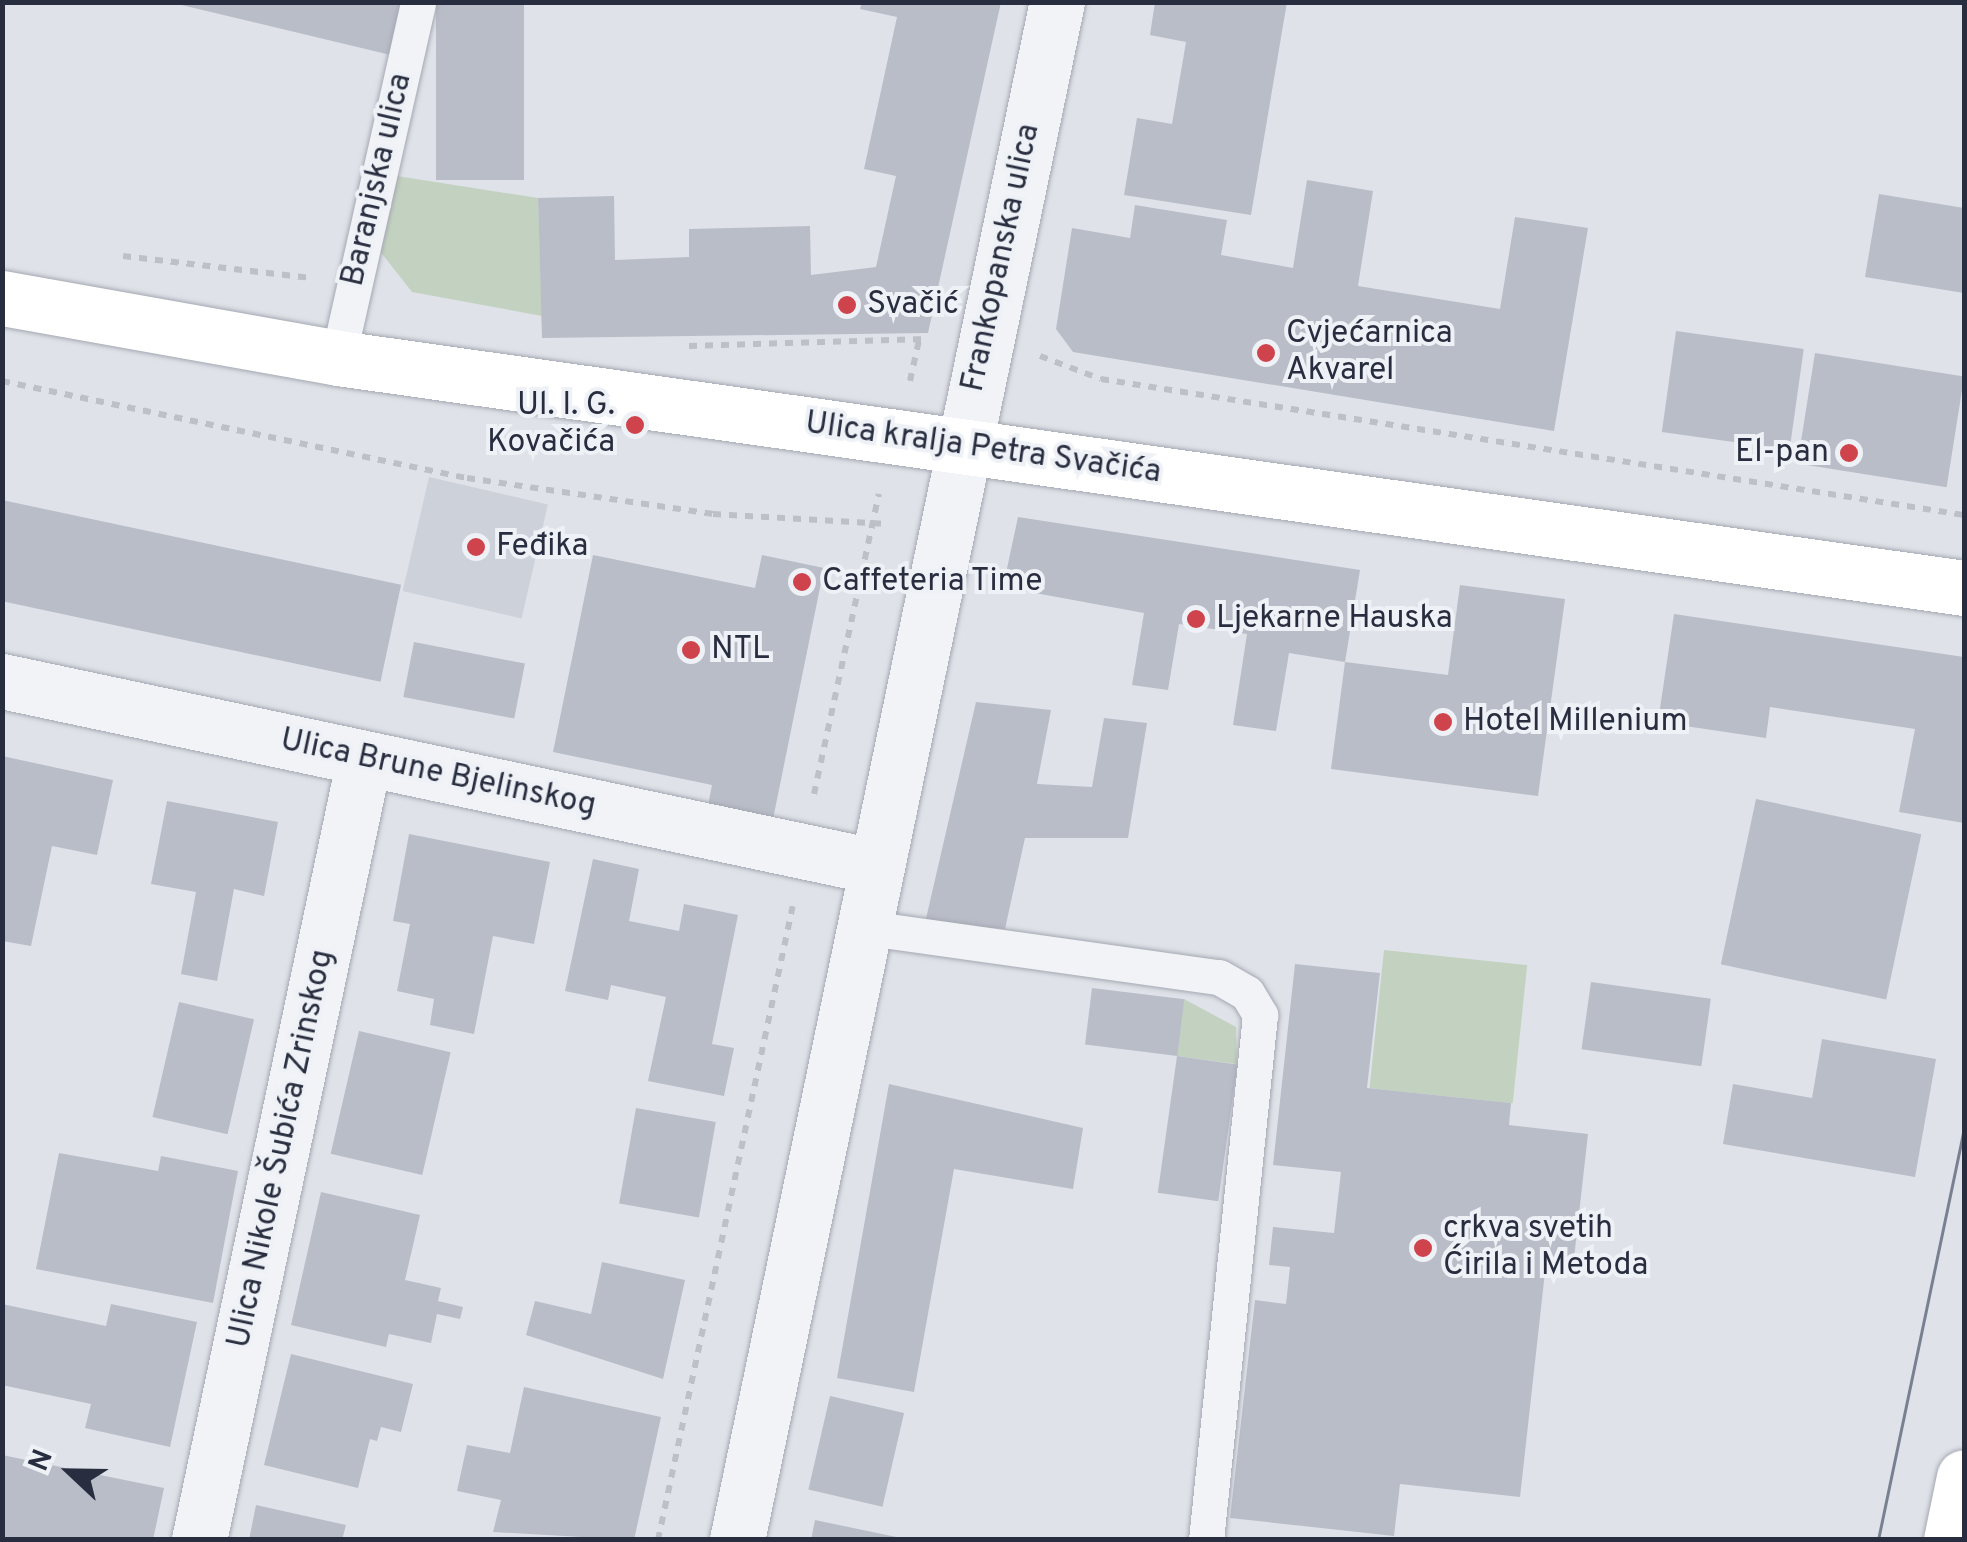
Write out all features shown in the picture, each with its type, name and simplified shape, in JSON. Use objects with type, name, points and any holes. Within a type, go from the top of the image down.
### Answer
[{"type":"main road","name":"Ulica kralja Petra Svačića","points":[[2,298],[338,358],[1964,588]]},
{"type":"main road","points":[[1951,1540],[1964,1477]]},
{"type":"street","name":"Frankopanska ulica","points":[[737,1540],[874,866],[1057,2]]},
{"type":"street","name":"Ulica Brune Bjelinskog","points":[[2,680],[874,866]]},
{"type":"street","name":"Ulica Nikole Šubića Zrinskog","points":[[199,1540],[364,759]]},
{"type":"lane","name":"Baranjska ulica","points":[[338,358],[418,2]]},
{"type":"lane","points":[[862,927],[1219,977],[1247,993],[1260,1014],[1206,1540]]},
{"type":"path","points":[[658,1540],[804,853],[868,526],[900,437],[918,340]]},
{"type":"shaded area","name":"Feđika","points":[[429,477],[548,504],[522,618],[403,591]]},
{"type":"green space","points":[[397,176],[538,198],[542,316],[412,292],[379,250]]},
{"type":"green space","points":[[1384,950],[1527,965],[1513,1103],[1369,1088]]},
{"type":"green space","points":[[1184,999],[1236,1027],[1237,1064],[1177,1056]]},
{"type":"building","points":[[169,2],[411,2],[399,57]]},
{"type":"building","points":[[436,2],[524,2],[524,180],[436,180]]},
{"type":"building","points":[[862,2],[1001,2],[928,333],[542,338],[538,198],[614,196],[615,260],[689,257],[689,229],[810,226],[811,275],[876,267],[896,176],[864,169],[897,17],[860,9]]},
{"type":"building","points":[[1155,2],[1287,2],[1251,215],[1124,195],[1137,118],[1172,124],[1186,42],[1150,35]]},
{"type":"building","points":[[1307,180],[1373,191],[1358,286],[1500,309],[1515,217],[1588,228],[1554,431],[1073,352],[1056,329],[1072,228],[1130,238],[1135,205],[1227,220],[1221,255],[1293,268]]},
{"type":"building","points":[[1879,194],[1964,208],[1964,293],[1865,277]]},
{"type":"building","points":[[1676,331],[1804,349],[1790,450],[1662,432]]},
{"type":"building","points":[[1815,353],[1964,377],[1947,487],[1797,464]]},
{"type":"building","points":[[2,500],[401,585],[381,682],[2,601]]},
{"type":"building","points":[[1018,517],[1360,570],[1345,662],[1289,653],[1276,731],[1233,725],[1247,634],[1179,624],[1168,690],[1132,685],[1144,613],[1003,587]]},
{"type":"building","name":"NTL","points":[[593,555],[755,588],[762,555],[824,568],[771,829],[706,816],[712,785],[553,752]]},
{"type":"building","name":"Hotel Millenium","points":[[1460,585],[1565,599],[1538,796],[1331,769],[1345,662],[1448,675]]},
{"type":"building","points":[[1674,614],[1964,657],[1964,823],[1899,812],[1915,729],[1770,707],[1766,738],[1658,722]]},
{"type":"building","points":[[414,642],[525,664],[514,719],[403,697]]},
{"type":"building","points":[[976,702],[1051,710],[1037,784],[1092,787],[1104,718],[1147,723],[1128,838],[1025,838],[1005,929],[925,923]]},
{"type":"building","points":[[2,756],[113,780],[97,855],[52,846],[31,946],[2,941]]},
{"type":"building","points":[[1756,799],[1921,834],[1886,999],[1721,964]]},
{"type":"building","points":[[167,801],[278,822],[264,896],[234,889],[217,981],[181,974],[196,892],[151,884]]},
{"type":"building","points":[[409,834],[550,862],[534,944],[493,936],[474,1034],[430,1025],[434,999],[397,991],[410,924],[393,921]]},
{"type":"building","points":[[593,859],[639,869],[629,921],[679,931],[684,904],[738,915],[712,1044],[734,1048],[724,1096],[648,1081],[666,997],[611,985],[608,1000],[565,991]]},
{"type":"building","name":"crkva svetih Ćirila i Metoda","points":[[1295,964],[1380,973],[1367,1088],[1511,1103],[1509,1125],[1588,1134],[1573,1267],[1546,1263],[1520,1497],[1400,1484],[1394,1536],[1230,1518],[1255,1300],[1286,1304],[1290,1267],[1269,1265],[1273,1227],[1334,1233],[1341,1172],[1273,1165]]},
{"type":"building","points":[[1591,982],[1711,999],[1701,1066],[1582,1049]]},
{"type":"building","points":[[1092,988],[1184,999],[1177,1056],[1085,1045]]},
{"type":"building","points":[[179,1002],[254,1019],[227,1134],[152,1117]]},
{"type":"building","points":[[359,1031],[451,1052],[422,1175],[331,1154]]},
{"type":"building","points":[[1822,1039],[1936,1059],[1915,1177],[1723,1144],[1733,1084],[1812,1098]]},
{"type":"building","points":[[1177,1056],[1237,1064],[1218,1201],[1158,1193]]},
{"type":"building","points":[[889,1084],[1083,1128],[1073,1189],[954,1169],[914,1392],[837,1378]]},
{"type":"building","points":[[636,1108],[716,1122],[699,1218],[619,1204]]},
{"type":"building","points":[[59,1153],[158,1171],[161,1156],[238,1171],[213,1303],[36,1269]]},
{"type":"building","points":[[321,1192],[420,1215],[405,1280],[441,1288],[438,1301],[463,1307],[460,1319],[437,1314],[431,1343],[389,1334],[386,1347],[291,1325]]},
{"type":"building","points":[[602,1262],[685,1280],[663,1379],[526,1335],[535,1301],[591,1314]]},
{"type":"building","points":[[2,1304],[106,1326],[111,1304],[197,1322],[170,1447],[85,1428],[91,1404],[2,1385]]},
{"type":"building","points":[[291,1354],[413,1384],[401,1432],[381,1427],[377,1441],[370,1439],[358,1488],[264,1465]]},
{"type":"building","points":[[524,1387],[661,1417],[634,1540],[493,1532],[501,1500],[457,1491],[467,1445],[510,1453]]},
{"type":"building","points":[[830,1396],[904,1413],[882,1507],[808,1490]]},
{"type":"building","points":[[2,1455],[164,1488],[153,1540],[2,1540]]},
{"type":"building","points":[[256,1505],[346,1525],[342,1540],[249,1540]]},
{"type":"building","points":[[815,1520],[901,1538],[901,1540],[811,1540]]},
{"type":"tram line","points":[[1878,1540],[1964,1127]]},
{"type":"place","name":"Svačić","points":[[847,305]]},
{"type":"place","name":"Cvjećarnica Akvarel","points":[[1266,353]]},
{"type":"place","name":"Ul. I. G. Kovačića","points":[[635,425]]},
{"type":"place","name":"El-pan","points":[[1849,453]]},
{"type":"place","name":"Feđika","points":[[476,547]]},
{"type":"place","name":"Caffeteria Time","points":[[802,582]]},
{"type":"place","name":"Ljekarne Hauska","points":[[1196,619]]},
{"type":"place","name":"NTL","points":[[691,650]]},
{"type":"place","name":"Hotel Millenium","points":[[1443,722]]},
{"type":"place","name":"crkva svetih Ćirila i Metoda","points":[[1423,1248]]}]
